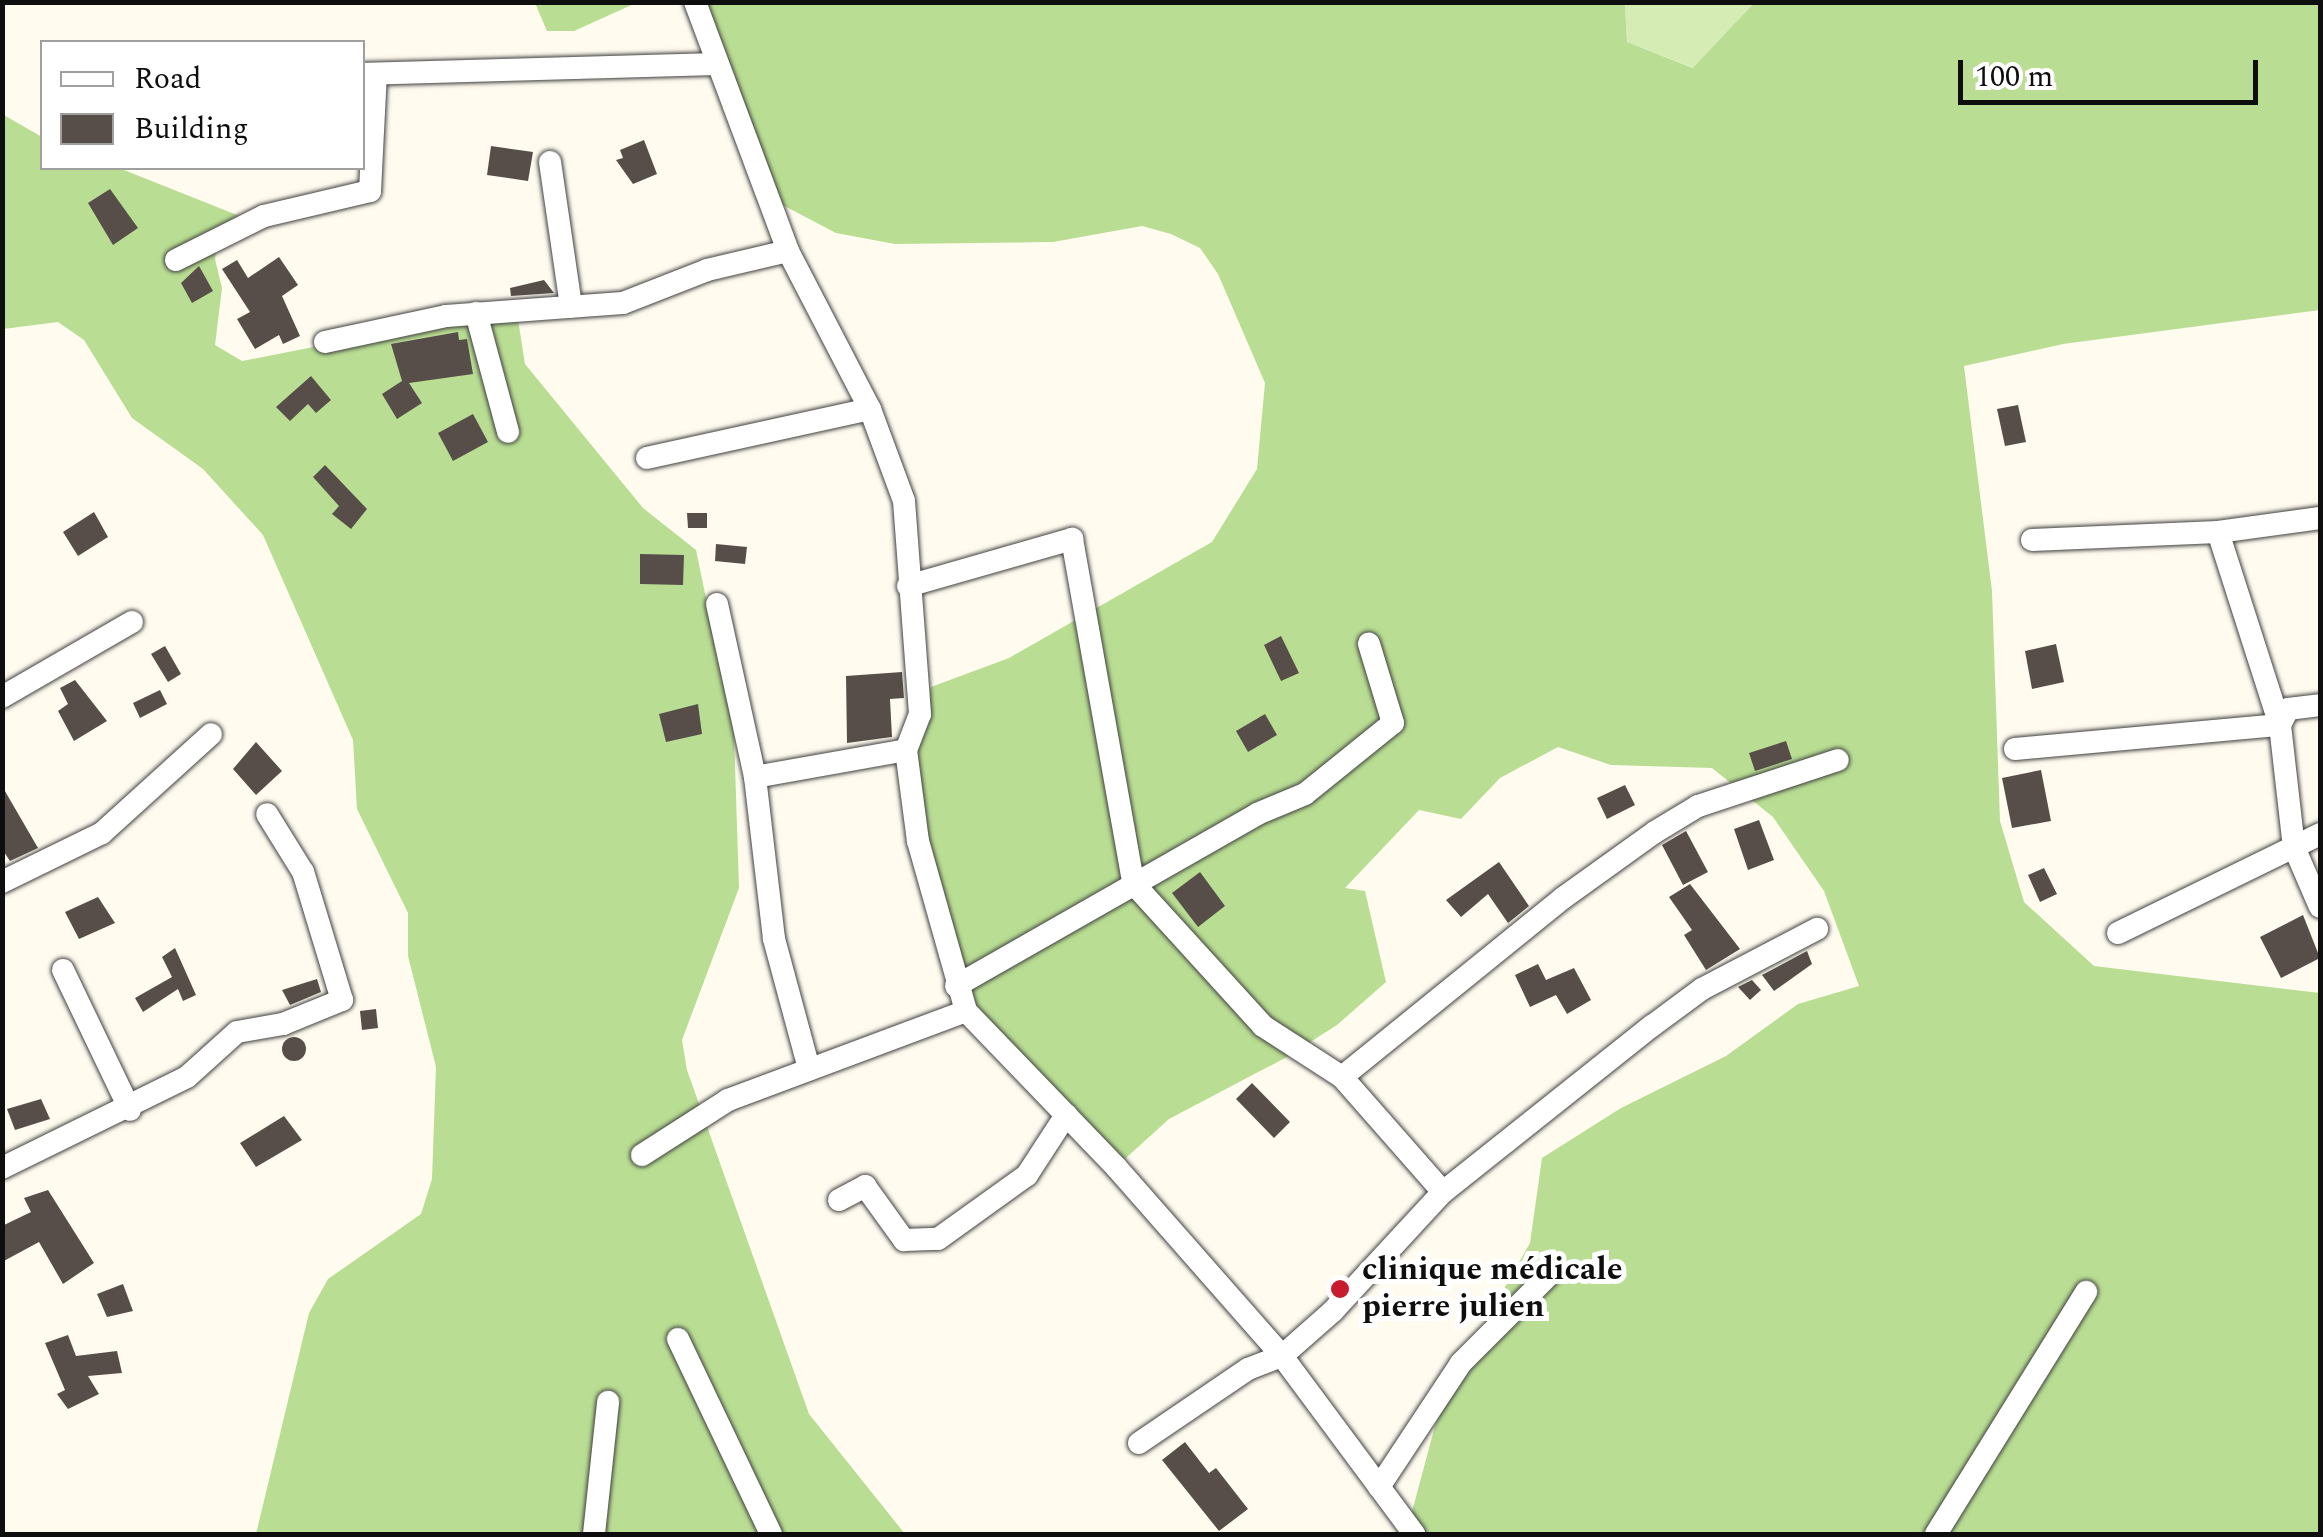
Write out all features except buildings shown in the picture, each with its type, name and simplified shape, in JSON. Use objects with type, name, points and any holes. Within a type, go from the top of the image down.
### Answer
[{"type":"street","points":[[695,2],[715,64],[788,250],[870,408],[904,501],[920,714],[906,750],[918,840],[966,1012],[1066,1115],[1282,1356],[1414,1534]]},
{"type":"street","points":[[176,260],[264,216],[370,191],[369,74],[715,64]]},
{"type":"street","points":[[550,162],[571,306]]},
{"type":"street","points":[[326,342],[476,313],[623,303],[692,275],[788,250]]},
{"type":"street","points":[[476,313],[508,432]]},
{"type":"street","points":[[648,458],[870,408]]},
{"type":"street","points":[[2032,540],[2218,532],[2320,518]]},
{"type":"street","points":[[2218,532],[2280,725],[2294,847],[2320,907]]},
{"type":"street","points":[[908,586],[1072,539],[1132,884],[1263,1026],[1342,1078],[1444,1192]]},
{"type":"street","points":[[718,604],[755,777],[774,940],[809,1069]]},
{"type":"street","points":[[2,698],[132,622]]},
{"type":"street","points":[[956,986],[1132,884],[1305,794],[1393,723],[1369,644]]},
{"type":"street","points":[[2280,725],[2288,709],[2320,705]]},
{"type":"street","points":[[2014,749],[2280,725]]},
{"type":"street","points":[[2,882],[102,833],[211,734]]},
{"type":"street","points":[[755,777],[906,750]]},
{"type":"street","points":[[1342,1078],[1563,898],[1656,832],[1698,806],[1838,760]]},
{"type":"street","points":[[2,1168],[130,1110],[188,1077],[238,1032],[282,1024],[342,1000],[303,872],[267,814]]},
{"type":"street","points":[[2118,933],[2320,834]]},
{"type":"street","points":[[1139,1443],[1248,1369],[1282,1356],[1333,1311],[1444,1192],[1702,988],[1816,930]]},
{"type":"street","points":[[63,970],[130,1110]]},
{"type":"street","points":[[642,1155],[728,1100],[809,1069],[906,1039],[966,1012]]},
{"type":"street","points":[[838,1200],[865,1186],[904,1240],[938,1238],[1027,1175],[1066,1115]]},
{"type":"street","points":[[1378,1487],[1481,1338],[1548,1276]]},
{"type":"street","points":[[1936,1534],[2086,1292]]},
{"type":"street","points":[[678,1339],[771,1534]]},
{"type":"street","points":[[594,1534],[608,1402]]},
{"type":"green space","points":[[535,2],[636,3],[574,31],[547,31]]},
{"type":"green space","points":[[696,2],[1625,3],[1627,42],[1693,68],[1754,3],[2320,3],[2320,310],[2063,344],[1964,366],[1992,591],[2000,821],[2024,902],[2094,966],[2320,993],[2320,1534],[1406,1534],[1435,1426],[1466,1356],[1530,1243],[1542,1158],[1621,1108],[1726,1056],[1798,1004],[1859,986],[1824,891],[1773,817],[1712,768],[1611,765],[1558,747],[1500,778],[1461,819],[1419,810],[1345,888],[1365,891],[1386,982],[1337,1025],[1285,1058],[1169,1119],[1116,1167],[988,1044],[939,947],[917,748],[931,687],[1009,658],[1212,542],[1257,469],[1265,383],[1218,274],[1200,248],[1171,234],[1142,226],[1053,242],[895,244],[836,233],[773,200]]},
{"type":"green space","points":[[1625,3],[1754,3],[1694,68],[1627,42]]},
{"type":"green space","points":[[2,114],[40,136],[40,170],[124,170],[242,217],[219,231],[215,259],[222,288],[215,345],[242,361],[516,307],[525,364],[643,508],[696,550],[734,734],[739,888],[682,1040],[687,1070],[809,1414],[905,1534],[256,1534],[309,1313],[328,1279],[421,1214],[432,1179],[436,1067],[408,956],[408,913],[357,809],[353,740],[263,535],[203,469],[132,418],[84,340],[58,322],[3,329]]},
{"type":"place","name":"clinique médicale pierre julien","points":[[1340,1289]]}]
